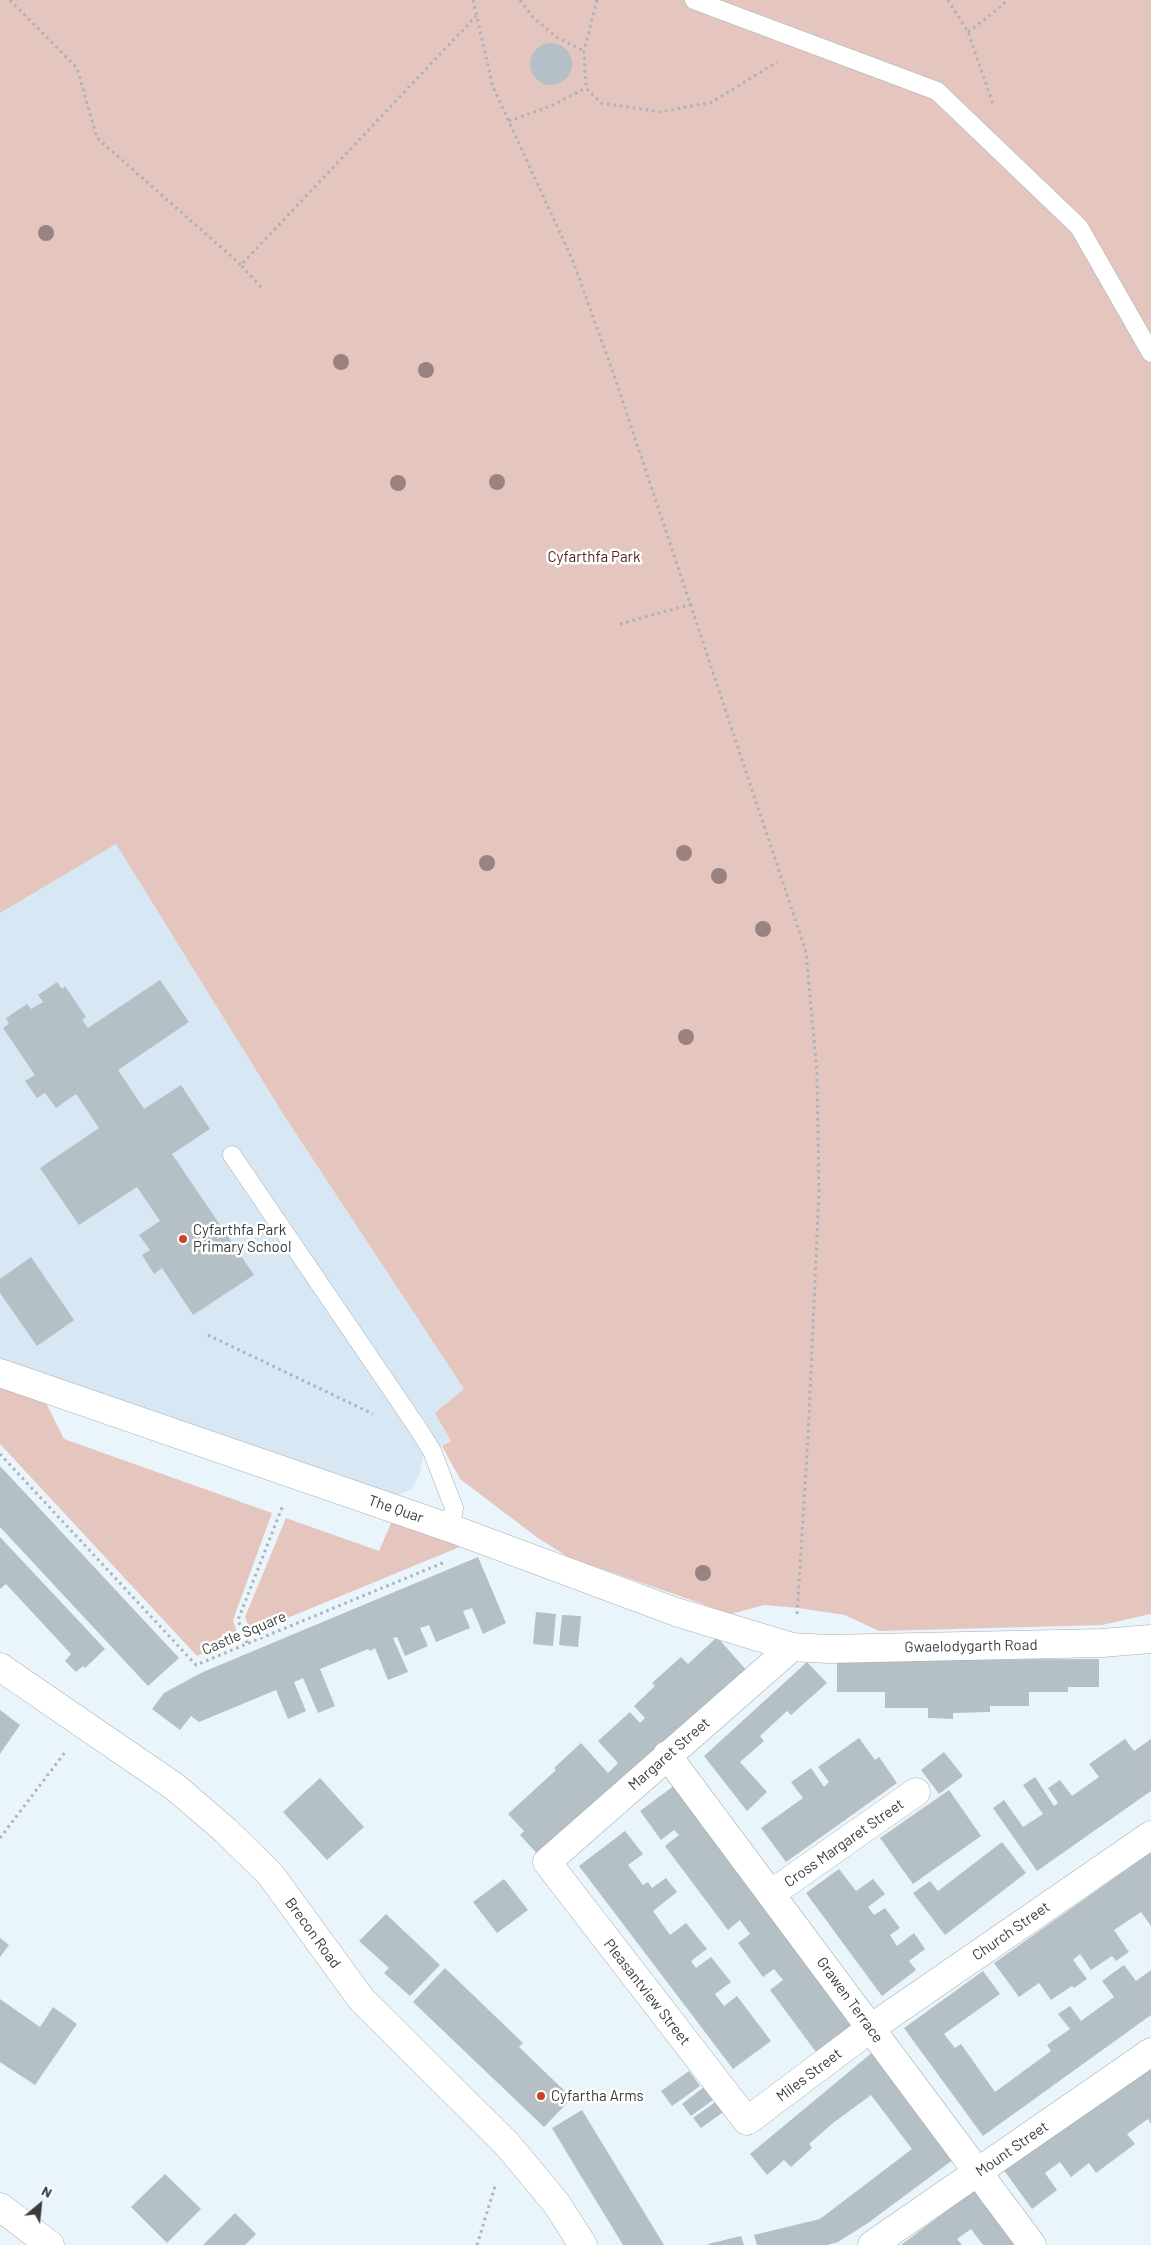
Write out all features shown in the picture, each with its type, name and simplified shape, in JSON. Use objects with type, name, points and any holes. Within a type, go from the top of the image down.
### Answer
[{"type":"street","name":"The Quar","points":[[0,1372],[462,1532],[676,1612],[792,1647]]},
{"type":"street","name":"Gwaelodygarth Road","points":[[792,1647],[858,1648],[1151,1639]]},
{"type":"street","name":"Margaret Street","points":[[547,1862],[792,1647]]},
{"type":"street","name":"Brecon Road","points":[[0,1667],[175,1787],[225,1830],[270,1874],[362,2000],[508,2144],[556,2203],[583,2245]]},
{"type":"street","name":"Grawen Terrace","points":[[667,1755],[772,1893],[1032,2245]]},
{"type":"street","name":"Cross Margaret Street","points":[[772,1893],[916,1792]]},
{"type":"street","name":"Church Street","points":[[871,2028],[1151,1835]]},
{"type":"street","name":"Pleasantview Street","points":[[547,1862],[747,2121]]},
{"type":"street","name":"Miles Street","points":[[747,2121],[871,2028]]},
{"type":"street","name":"Mount Street","points":[[872,2245],[1151,2052]]},
{"type":"street","points":[[0,2207],[50,2245]]},
{"type":"lane","points":[[694,0],[937,91],[1079,227],[1151,353]]},
{"type":"lane","points":[[232,1155],[418,1427],[432,1451],[462,1532]]},
{"type":"path","points":[[10,0],[77,68],[97,138],[241,265],[261,287]]},
{"type":"path","points":[[473,0],[493,87],[573,261],[616,378],[806,952],[817,1072],[819,1191],[808,1448],[798,1608],[792,1647]]},
{"type":"path","points":[[520,0],[533,17],[556,37],[584,51]]},
{"type":"path","points":[[597,0],[584,51],[586,88],[601,103],[660,112],[712,102],[784,57],[804,41]]},
{"type":"path","points":[[948,0],[968,32],[996,113]]},
{"type":"path","points":[[968,32],[1003,5],[1006,0]]},
{"type":"path","points":[[241,265],[476,16]]},
{"type":"path","points":[[509,121],[551,106],[586,88]]},
{"type":"path","points":[[620,624],[692,604]]},
{"type":"path","points":[[208,1335],[402,1429],[418,1427]]},
{"type":"path","name":"Castle Square","points":[[0,1454],[196,1665],[468,1552],[462,1532]]},
{"type":"path","points":[[248,1643],[238,1620],[294,1474]]},
{"type":"path","points":[[0,1838],[69,1747]]},
{"type":"path","points":[[477,2245],[508,2144]]},
{"type":"shaded area","name":"Cyfarthfa Park Primary School","points":[[116,843],[285,1117],[464,1389],[451,1441],[423,1456],[420,1473],[412,1489],[392,1497],[0,1361],[0,913]]},
{"type":"green space","name":"Cyfarthfa Park","points":[[0,0],[1151,0],[1151,1614],[1102,1625],[879,1631],[845,1615],[798,1608],[764,1605],[731,1614],[568,1557],[538,1538],[460,1479],[442,1446],[451,1441],[435,1413],[464,1389],[285,1117],[116,844],[0,913]]},
{"type":"green space","points":[[0,1382],[42,1395],[64,1439],[272,1513],[233,1620],[239,1638],[197,1656],[0,1444]]},
{"type":"green space","points":[[286,1518],[379,1551],[392,1521],[462,1546],[251,1633],[245,1617]]},
{"type":"building","points":[[551,43],[566,49],[572,64],[566,79],[551,85],[536,79],[530,64],[536,49]]},
{"type":"building","points":[[160,980],[189,1022],[118,1070],[144,1109],[181,1085],[210,1129],[172,1154],[254,1275],[193,1315],[162,1268],[154,1274],[142,1255],[150,1250],[139,1235],[160,1221],[137,1187],[79,1225],[40,1168],[99,1128],[76,1094],[56,1108],[45,1093],[37,1098],[25,1081],[35,1075],[3,1028],[9,1024],[6,1018],[27,1004],[31,1009],[43,1002],[38,995],[57,982],[62,989],[65,986],[86,1017],[82,1020],[88,1028]]},
{"type":"building","points":[[31,1257],[74,1320],[37,1346],[0,1293],[0,1279]]},
{"type":"building","points":[[0,1466],[179,1658],[148,1686],[0,1527]]},
{"type":"building","points":[[0,1537],[105,1649],[85,1668],[83,1666],[76,1672],[65,1661],[71,1654],[6,1584],[0,1589]]},
{"type":"building","points":[[478,1557],[506,1623],[483,1634],[472,1608],[463,1611],[470,1628],[436,1642],[429,1625],[420,1628],[428,1646],[405,1656],[397,1637],[393,1638],[408,1672],[388,1680],[375,1648],[370,1651],[368,1649],[320,1669],[335,1706],[318,1713],[303,1678],[294,1682],[306,1711],[288,1719],[276,1690],[199,1722],[191,1716],[180,1730],[152,1709],[164,1693],[203,1672]]},
{"type":"building","points":[[536,1612],[556,1614],[553,1646],[533,1644]]},
{"type":"building","points":[[562,1615],[581,1616],[578,1647],[559,1645]]},
{"type":"building","points":[[717,1637],[748,1672],[542,1859],[520,1835],[524,1831],[508,1814],[556,1770],[554,1768],[581,1743],[608,1773],[618,1763],[598,1741],[630,1712],[640,1723],[645,1718],[634,1706],[655,1686],[652,1683],[681,1657],[688,1664]]},
{"type":"building","points":[[1099,1659],[1099,1687],[1068,1687],[1068,1692],[1029,1692],[1029,1706],[990,1706],[990,1712],[953,1713],[953,1719],[928,1718],[928,1708],[885,1708],[885,1692],[837,1692],[837,1660]]},
{"type":"building","points":[[807,1662],[827,1683],[791,1715],[787,1711],[760,1736],[764,1741],[740,1762],[767,1792],[747,1811],[704,1756]]},
{"type":"building","points":[[0,1710],[20,1725],[0,1754]]},
{"type":"building","points":[[859,1738],[875,1760],[879,1757],[897,1783],[786,1862],[761,1828],[803,1798],[791,1782],[811,1768],[824,1787],[829,1782],[818,1767]]},
{"type":"building","points":[[1125,1739],[1134,1751],[1151,1739],[1151,1791],[1037,1871],[993,1808],[1004,1800],[1023,1827],[1043,1814],[1023,1785],[1035,1777],[1054,1806],[1058,1803],[1048,1788],[1060,1780],[1072,1796],[1099,1777],[1089,1764]]},
{"type":"building","points":[[944,1752],[963,1776],[939,1794],[921,1770]]},
{"type":"building","points":[[320,1778],[364,1827],[327,1860],[283,1812]]},
{"type":"building","points":[[675,1785],[854,2024],[816,2052],[770,1990],[783,1980],[774,1969],[763,1977],[738,1943],[750,1934],[740,1920],[728,1930],[665,1846],[679,1835],[674,1830],[661,1840],[640,1811]]},
{"type":"building","points":[[949,1790],[981,1836],[913,1884],[880,1838]]},
{"type":"building","points":[[625,1831],[643,1854],[628,1865],[643,1885],[648,1882],[652,1888],[666,1878],[677,1892],[653,1911],[670,1935],[686,1923],[707,1949],[691,1961],[696,1968],[711,1957],[731,1982],[715,1994],[724,2006],[737,1996],[771,2041],[733,2069],[579,1866]]},
{"type":"building","points":[[1002,1842],[1026,1873],[945,1935],[913,1893],[930,1881],[938,1891]]},
{"type":"building","points":[[1151,1852],[1151,1926],[1141,1912],[1114,1930],[1129,1952],[1116,1961],[1112,1956],[1091,1970],[1080,1954],[1073,1960],[1087,1979],[1074,1988],[1072,1986],[1051,2000],[1039,1983],[1019,1997],[994,1963]]},
{"type":"building","points":[[839,1869],[856,1891],[873,1879],[885,1894],[868,1907],[874,1915],[885,1908],[900,1928],[890,1935],[897,1946],[914,1933],[925,1949],[909,1961],[916,1970],[882,1996],[806,1893]]},
{"type":"building","points":[[504,1879],[528,1910],[497,1933],[473,1902]]},
{"type":"building","points":[[386,1914],[440,1965],[410,1996],[384,1973],[389,1968],[359,1941]]},
{"type":"building","points":[[0,1938],[9,1945],[0,1957]]},
{"type":"building","points":[[1124,1965],[1136,1981],[1151,1970],[1151,2015],[983,2136],[904,2028],[983,1971],[1000,1994],[944,2034],[955,2048],[961,2044],[995,2092],[1051,2051],[1047,2045],[1070,2029],[1058,2014],[1070,2006],[1081,2021],[1114,1997],[1102,1981]]},
{"type":"building","points":[[445,1968],[523,2043],[519,2047],[572,2098],[544,2127],[413,2002]]},
{"type":"building","points":[[0,1999],[40,2027],[53,2007],[77,2024],[35,2085],[0,2062]]},
{"type":"building","points":[[874,2051],[954,2159],[868,2223],[838,2242],[827,2245],[757,2245],[754,2235],[820,2219],[912,2149],[871,2095],[833,2123],[809,2144],[812,2148],[791,2167],[784,2160],[767,2175],[750,2154]]},
{"type":"building","points":[[1151,2064],[1151,2124],[1148,2119],[1127,2134],[1135,2144],[1096,2173],[1089,2163],[1071,2177],[1060,2162],[1045,2173],[1057,2190],[1032,2209],[1003,2169]]},
{"type":"building","points":[[689,2071],[700,2086],[672,2106],[661,2091]]},
{"type":"building","points":[[704,2087],[713,2100],[691,2116],[682,2104]]},
{"type":"building","points":[[718,2100],[726,2110],[701,2128],[693,2118]]},
{"type":"building","points":[[582,2110],[664,2245],[623,2245],[576,2168],[552,2128]]},
{"type":"building","points":[[165,2174],[201,2209],[167,2243],[131,2207]]},
{"type":"building","points":[[974,2190],[1016,2245],[983,2245],[971,2229],[957,2239],[962,2245],[901,2245]]},
{"type":"building","points":[[235,2213],[256,2234],[245,2245],[203,2245]]},
{"type":"building","points":[[741,2236],[744,2245],[708,2245],[708,2244]]},
{"type":"place","name":"Cyfarthfa Park Primary School","points":[[183,1239]]},
{"type":"place","name":"Cyfartha Arms","points":[[541,2096]]}]
